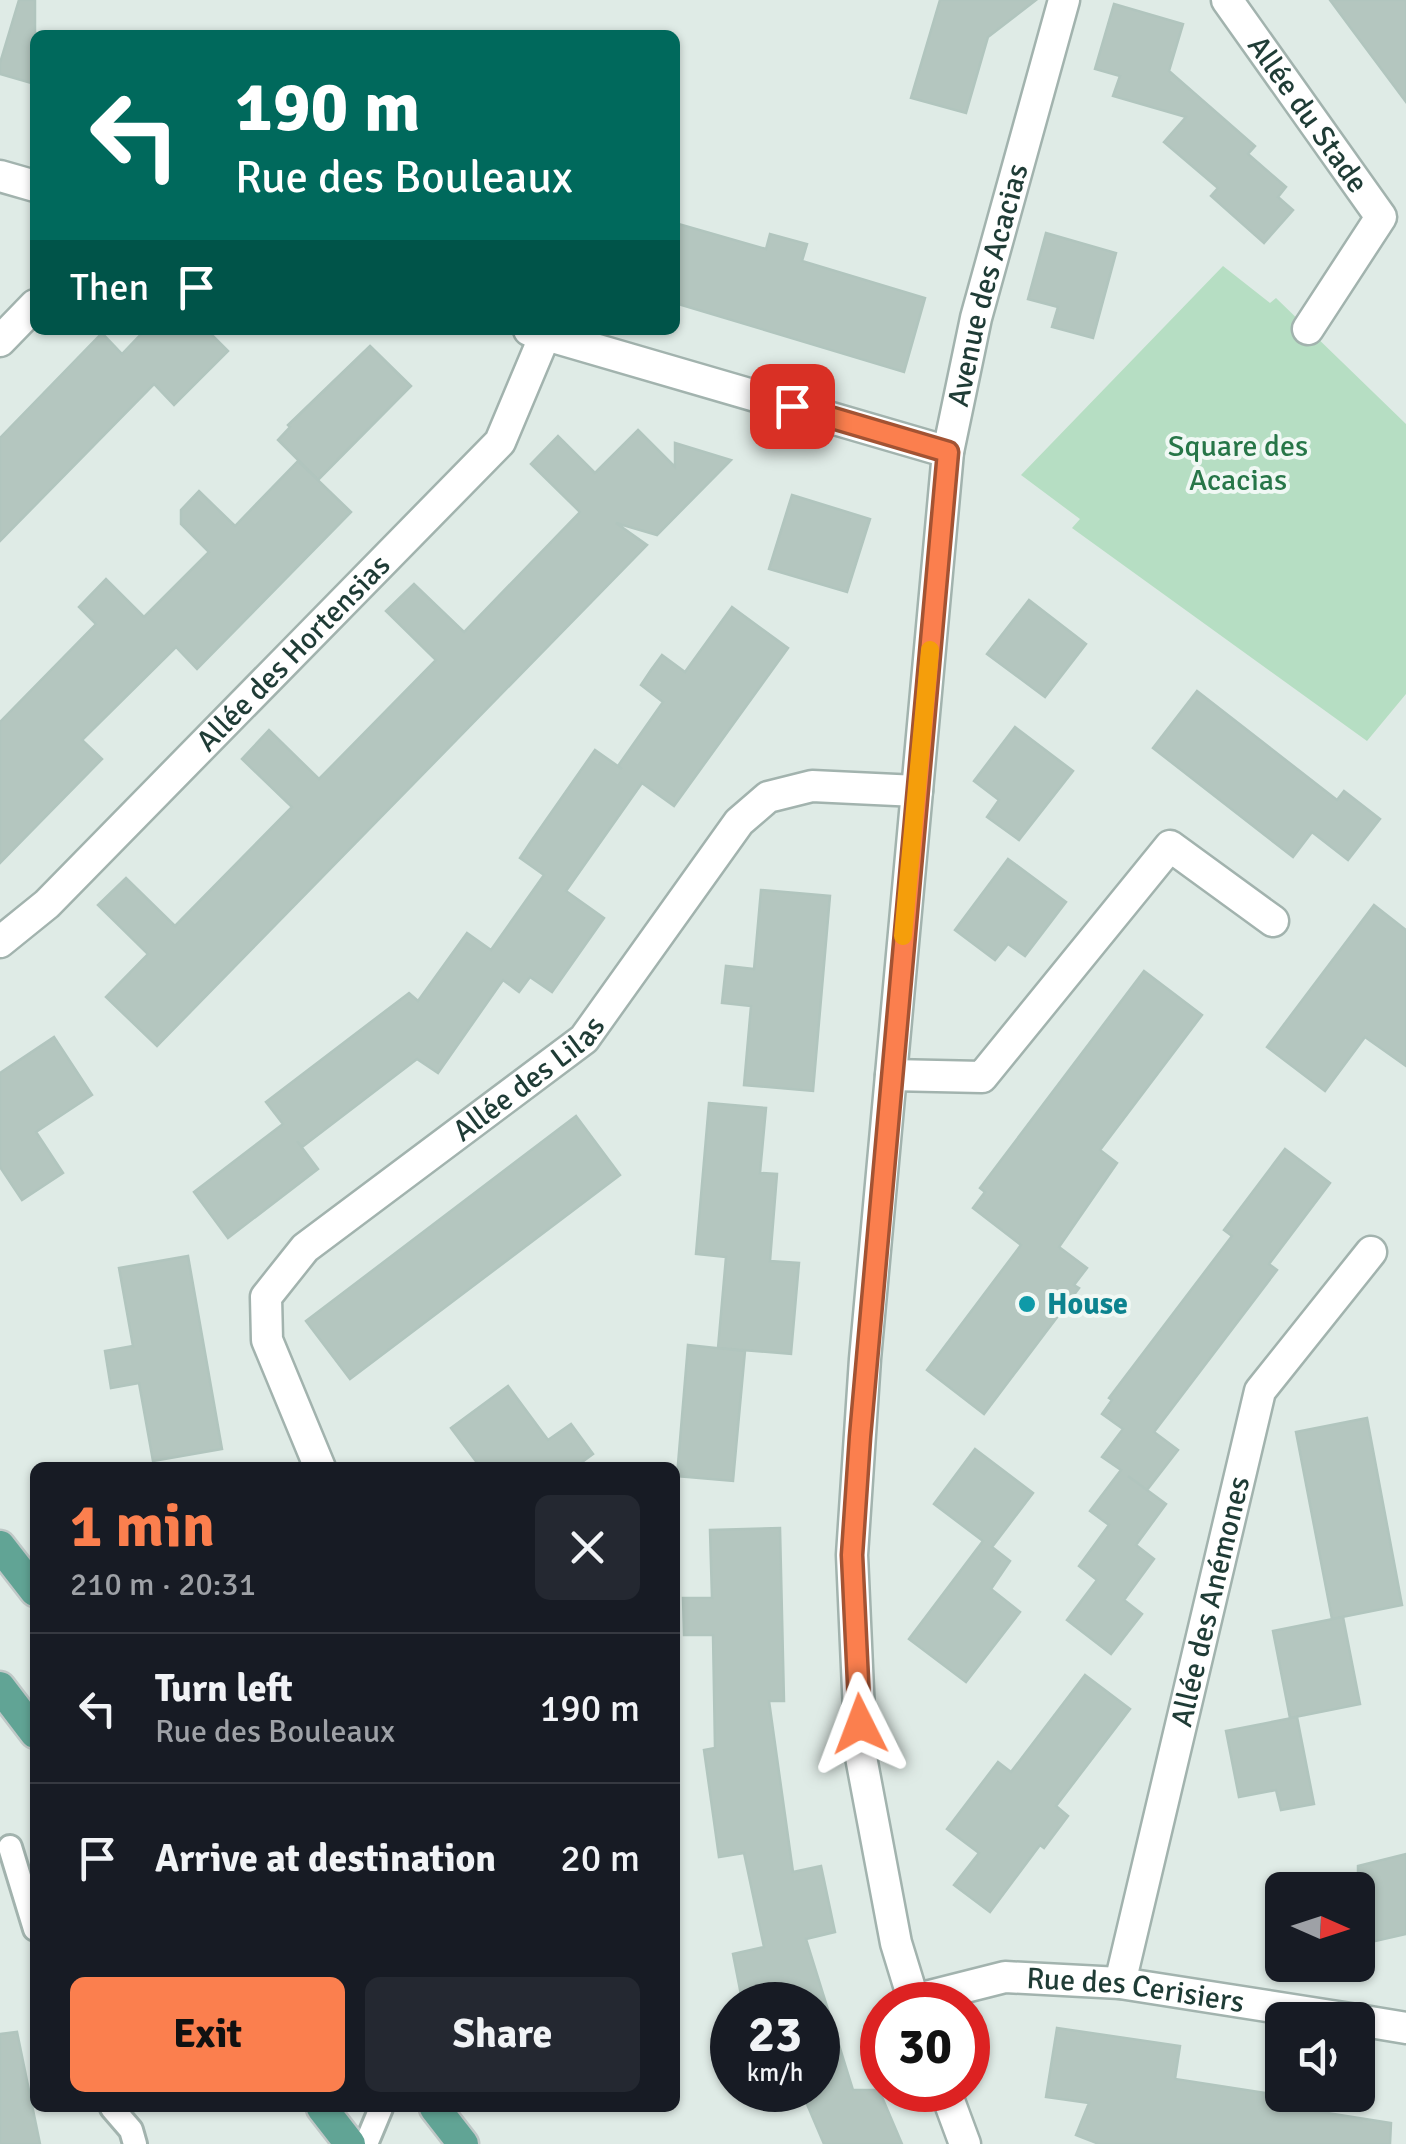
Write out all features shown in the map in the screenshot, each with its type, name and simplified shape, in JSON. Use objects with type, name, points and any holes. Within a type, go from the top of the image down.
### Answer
[{"type":"main road","points":[[0,1546],[30,1585]]},
{"type":"main road","points":[[0,1687],[30,1726]]},
{"type":"main road","points":[[325,2112],[350,2144]]},
{"type":"main road","points":[[438,2112],[463,2144]]},
{"type":"street","name":"Avenue des Acacias","points":[[908,1982],[896,1944],[861,1757],[852,1555],[948,452],[976,318],[1064,0]]},
{"type":"street","name":"Allée du Stade","points":[[1227,0],[1381,217],[1308,328]]},
{"type":"street","points":[[0,176],[30,185]]},
{"type":"street","points":[[0,341],[30,310]]},
{"type":"street","name":"Allée des Hortensias","points":[[0,942],[47,904],[500,442],[536,335]]},
{"type":"street","points":[[547,335],[948,452]]},
{"type":"street","name":"Allée des Lilas","points":[[318,1462],[268,1340],[266,1296],[304,1248],[584,1039],[740,822],[768,798],[812,786],[917,792]]},
{"type":"street","points":[[891,1075],[982,1077],[1170,846],[1273,922]]},
{"type":"street","name":"Allée des Anémones","points":[[1120,1983],[1260,1391],[1371,1252]]},
{"type":"street","name":"Rue des Cerisiers","points":[[987,1982],[1005,1977],[1120,1983],[1265,2006]]},
{"type":"street","name":"Rue des Cerisiers","points":[[1375,2023],[1406,2028]]},
{"type":"street","points":[[954,2112],[966,2144]]},
{"type":"lane","points":[[10,1847],[30,1913]]},
{"type":"lane","points":[[115,2112],[131,2130],[136,2144]]},
{"type":"lane","points":[[366,2144],[379,2112]]},
{"type":"green space","name":"Square des Acacias","points":[[1223,266],[1270,303],[1276,298],[1406,424],[1406,694],[1367,741],[1072,528],[1080,519],[1021,475]]},
{"type":"building","points":[[19,0],[35,0],[35,30],[30,30],[30,83],[0,74]]},
{"type":"building","points":[[940,0],[1036,0],[988,37],[966,113],[911,98]]},
{"type":"building","points":[[1330,0],[1406,0],[1406,102],[1353,31]]},
{"type":"building","points":[[1114,4],[1183,24],[1169,71],[1255,146],[1248,154],[1286,187],[1278,197],[1293,210],[1264,243],[1211,196],[1218,188],[1164,142],[1186,117],[1113,96],[1120,76],[1095,69]]},
{"type":"building","points":[[680,224],[766,249],[770,234],[807,244],[802,261],[925,298],[904,372],[680,305]]},
{"type":"building","points":[[1046,233],[1116,253],[1093,338],[1052,327],[1058,307],[1028,299]]},
{"type":"building","points":[[100,335],[122,354],[140,335],[212,335],[228,351],[174,405],[154,384],[0,541],[0,438]]},
{"type":"building","points":[[370,346],[411,386],[318,480],[278,440],[288,425]]},
{"type":"building","points":[[638,430],[675,467],[675,443],[731,460],[657,535],[616,523],[647,545],[157,1046],[106,997],[148,954],[98,905],[126,878],[175,926],[292,807],[242,759],[269,730],[319,779],[436,660],[386,611],[414,584],[464,632],[580,512],[531,464],[558,436],[595,473]]},
{"type":"building","points":[[298,461],[351,512],[197,669],[176,647],[82,740],[102,759],[0,863],[0,722],[96,624],[79,607],[106,579],[144,617],[209,552],[181,524],[181,510],[199,491],[235,526]]},
{"type":"building","points":[[792,495],[870,519],[847,592],[769,569]]},
{"type":"building","points":[[1029,600],[1086,644],[1045,697],[987,654]]},
{"type":"building","points":[[732,607],[788,648],[674,806],[642,783],[566,891],[604,918],[552,992],[530,977],[519,992],[503,980],[438,1073],[417,1059],[302,1147],[297,1141],[318,1169],[228,1238],[194,1192],[283,1124],[266,1102],[409,993],[418,1001],[467,933],[491,950],[544,875],[520,858],[530,843],[595,750],[622,769],[618,766],[663,702],[641,685],[651,670],[662,655],[685,672]]},
{"type":"building","points":[[1197,691],[1337,800],[1344,791],[1380,819],[1348,860],[1312,832],[1293,857],[1153,748]]},
{"type":"building","points":[[1015,727],[1073,771],[1019,840],[987,817],[999,800],[974,781]]},
{"type":"building","points":[[1008,859],[1066,902],[1025,956],[1008,944],[995,960],[955,930]]},
{"type":"building","points":[[761,890],[830,896],[813,1091],[744,1085],[751,1006],[722,1003],[726,966],[754,969]]},
{"type":"building","points":[[1374,905],[1406,930],[1406,1066],[1365,1037],[1325,1091],[1267,1047]]},
{"type":"building","points":[[1144,971],[1202,1015],[1100,1150],[1117,1163],[1059,1247],[1087,1268],[1074,1285],[1079,1288],[984,1414],[927,1370],[1021,1245],[973,1208],[985,1192],[980,1188]]},
{"type":"building","points":[[54,1037],[92,1095],[36,1132],[63,1173],[22,1200],[0,1167],[0,1073]]},
{"type":"building","points":[[709,1103],[766,1108],[760,1173],[777,1174],[770,1261],[799,1263],[791,1354],[718,1348],[726,1257],[696,1254]]},
{"type":"building","points":[[576,1116],[620,1175],[350,1379],[306,1321]]},
{"type":"building","points":[[1285,1149],[1330,1183],[1269,1264],[1277,1270],[1154,1432],[1178,1450],[1147,1490],[1166,1504],[1136,1545],[1154,1559],[1124,1600],[1142,1614],[1111,1654],[1067,1620],[1097,1580],[1079,1566],[1109,1525],[1090,1511],[1121,1470],[1102,1457],[1123,1429],[1102,1414],[1112,1400],[1109,1398],[1232,1236],[1224,1230]]},
{"type":"building","points":[[188,1256],[222,1449],[153,1461],[139,1383],[111,1388],[105,1351],[133,1346],[119,1268]]},
{"type":"building","points":[[688,1345],[745,1351],[733,1481],[680,1476]]},
{"type":"building","points":[[508,1386],[548,1440],[571,1424],[593,1454],[582,1462],[476,1462],[451,1428]]},
{"type":"building","points":[[1367,1418],[1402,1605],[1332,1619],[1296,1432]]},
{"type":"building","points":[[975,1449],[1033,1493],[992,1547],[1010,1561],[991,1589],[1020,1612],[966,1682],[909,1639],[983,1541],[934,1504]]},
{"type":"building","points":[[780,1528],[784,1701],[769,1701],[793,1872],[821,1866],[835,1932],[806,1939],[819,1982],[738,1982],[733,1954],[764,1947],[744,1853],[719,1857],[704,1750],[715,1748],[713,1635],[684,1635],[683,1598],[712,1598],[710,1530]]},
{"type":"building","points":[[1343,1617],[1360,1704],[1290,1718],[1273,1631]]},
{"type":"building","points":[[1085,1675],[1130,1709],[1056,1806],[1068,1816],[1044,1848],[1040,1845],[990,1912],[954,1885],[979,1853],[947,1829],[998,1762],[1011,1772]]},
{"type":"building","points":[[1297,1717],[1314,1804],[1281,1810],[1276,1790],[1239,1797],[1226,1731]]},
{"type":"building","points":[[1406,1854],[1406,1934],[1375,1941],[1375,1872],[1358,1872],[1358,1866]]},
{"type":"building","points":[[1057,2028],[1180,2046],[1175,2079],[1265,2093],[1265,2112],[1321,2112],[1391,2123],[1390,2144],[1099,2144],[1076,2135],[1089,2103],[1046,2097]]},
{"type":"building","points":[[17,2032],[30,2112],[33,2112],[40,2144],[0,2144],[0,2034]]},
{"type":"building","points":[[840,2048],[853,2090],[860,2090],[860,2112],[888,2112],[902,2144],[824,2144],[810,2112],[840,2112]]},
{"type":"slow traffic","points":[[903,936],[930,650]]},
{"type":"place","name":"House","points":[[1027,1304]]},
{"type":"route","points":[[792,406],[948,452],[860,1437],[852,1555],[860,1724]]}]
